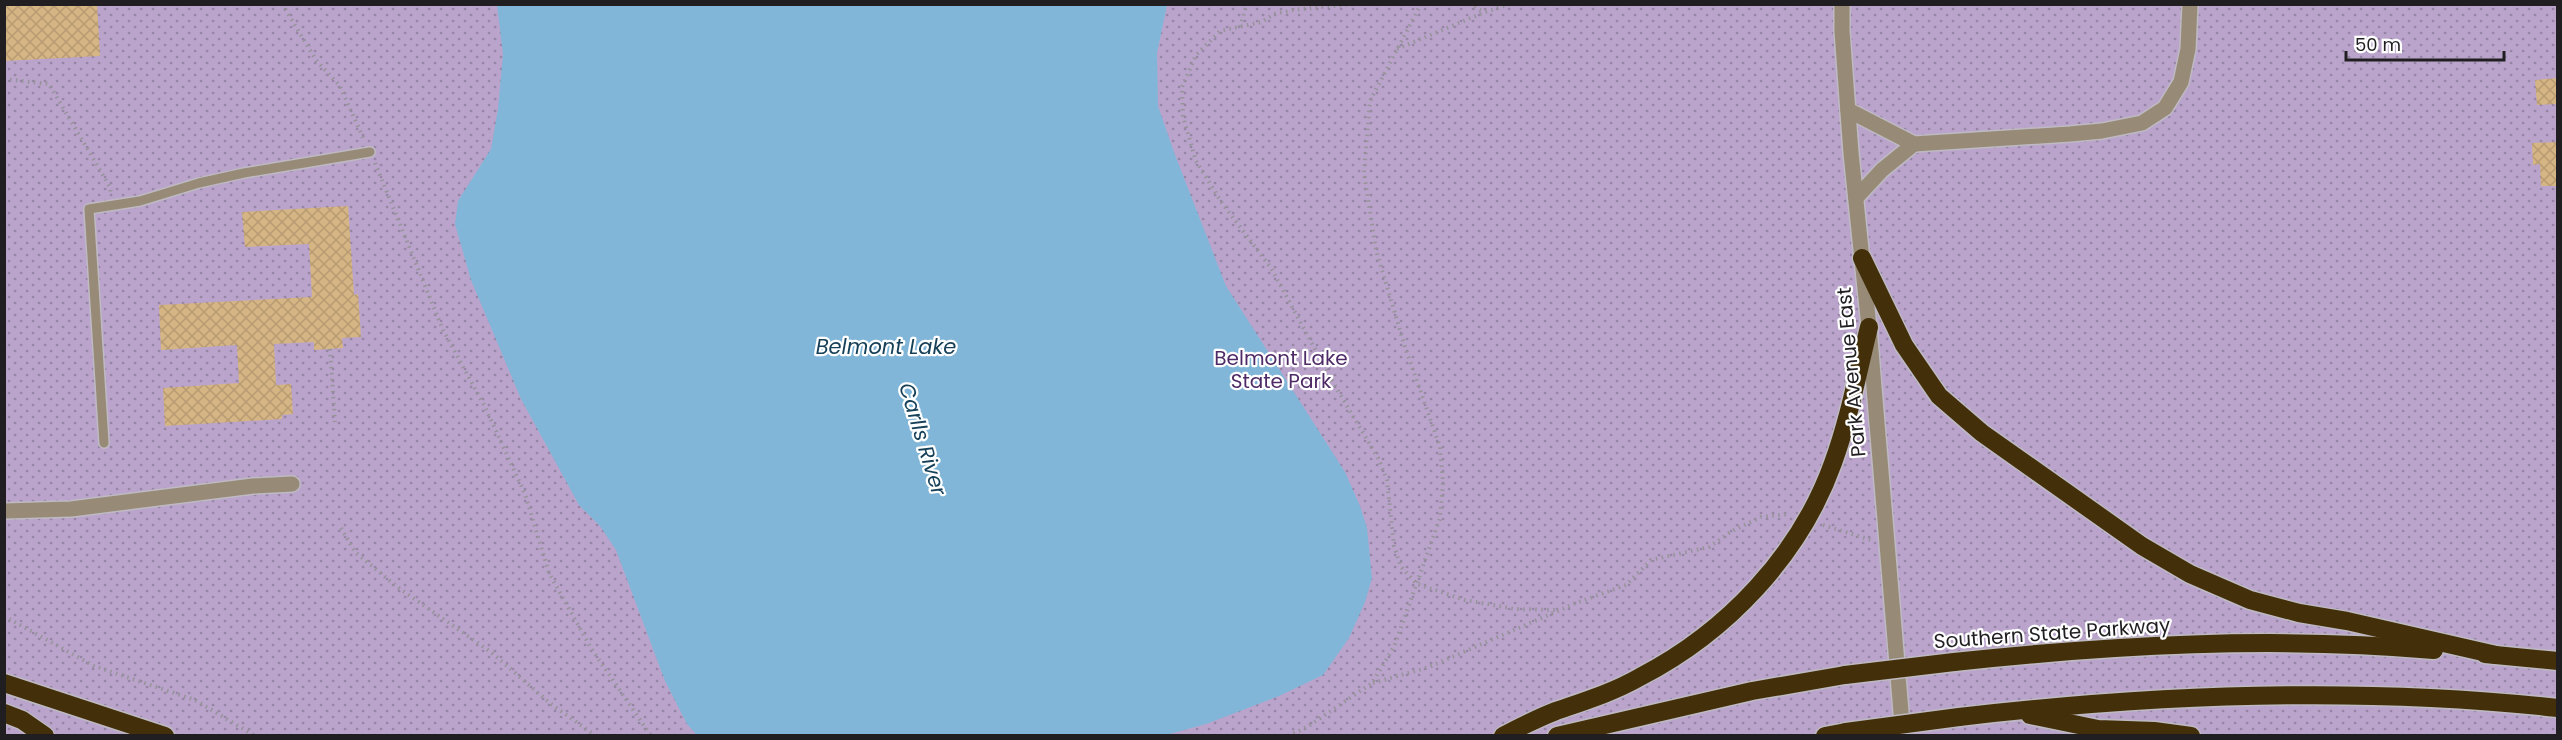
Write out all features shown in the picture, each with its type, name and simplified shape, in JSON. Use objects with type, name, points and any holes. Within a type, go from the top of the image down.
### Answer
[{"type":"highway","points":[[1862,258],[1904,345],[1940,396],[1982,433],[2142,546],[2190,574],[2250,600],[2299,613],[2347,621],[2496,655]]},
{"type":"highway","points":[[1503,735],[1622,686],[1658,667],[1718,625],[1758,585],[1797,536],[1824,484],[1840,441],[1869,327]]},
{"type":"highway","name":"Southern State Parkway","points":[[1557,735],[1752,691],[1845,675],[2092,649],[2217,645],[2362,645],[2558,661]]},
{"type":"highway","points":[[4,683],[165,735]]},
{"type":"highway","points":[[1825,735],[2011,711],[2136,701],[2297,696],[2425,697],[2558,708]]},
{"type":"highway","points":[[2011,711],[2098,729],[2154,730],[2192,735]]},
{"type":"highway","points":[[4,713],[29,724],[45,735]]},
{"type":"street","name":"Park Avenue East","points":[[1842,4],[1848,110],[1869,327],[1903,735]]},
{"type":"street","points":[[1848,110],[1914,144],[2102,131],[2127,127],[2153,118],[2173,98],[2181,82],[2188,50],[2190,4]]},
{"type":"street","points":[[1856,198],[1882,170],[1914,144]]},
{"type":"street","points":[[4,512],[71,509],[253,486],[292,484]]},
{"type":"lane","points":[[104,443],[89,209],[140,201],[244,173],[370,153]]},
{"type":"path","points":[[282,4],[316,60],[340,86],[389,194],[442,330],[485,407],[525,494],[549,573],[591,648],[651,735]]},
{"type":"path","points":[[1240,27],[1247,4]]},
{"type":"path","points":[[1353,4],[1293,10],[1274,14],[1262,21],[1221,31],[1196,55],[1182,87],[1183,117],[1196,161],[1222,203],[1271,268],[1334,384],[1378,458],[1387,480],[1394,546],[1401,567],[1417,584],[1465,600],[1515,609],[1558,610]]},
{"type":"path","points":[[1372,683],[1394,647],[1417,584],[1440,518],[1443,483],[1440,447],[1405,347],[1376,250],[1364,173],[1370,101],[1420,4]]},
{"type":"path","points":[[1468,4],[1485,12]]},
{"type":"path","points":[[1397,49],[1485,12],[1510,4]]},
{"type":"path","points":[[4,80],[49,84],[110,187],[112,206]]},
{"type":"path","points":[[330,349],[335,423]]},
{"type":"path","points":[[1288,735],[1306,727],[1372,683],[1429,667],[1558,610],[1626,585],[1651,560],[1709,547],[1732,531],[1761,518],[1781,513],[1797,515]]},
{"type":"path","points":[[341,528],[355,552],[388,579],[492,653],[551,704],[596,735]]},
{"type":"path","points":[[4,616],[94,666],[195,700],[255,735]]},
{"type":"green space","name":"Belmont Lake State Park","points":[[4,5],[2557,5],[2557,735],[5,735]]},
{"type":"water","name":"Belmont Lake","points":[[497,5],[1167,5],[1157,53],[1158,106],[1175,155],[1226,286],[1345,472],[1367,528],[1372,578],[1365,602],[1349,638],[1323,675],[1279,696],[1206,724],[1166,735],[697,735],[687,724],[665,681],[616,550],[600,526],[579,505],[521,399],[471,280],[455,224],[458,201],[491,149],[498,109],[503,54]]},
{"type":"building","points":[[4,4],[97,4],[100,56],[4,61]]},
{"type":"building","points":[[2558,78],[2558,104],[2537,105],[2535,80]]},
{"type":"building","points":[[2558,142],[2558,186],[2541,186],[2540,164],[2533,165],[2532,143]]},
{"type":"building","points":[[348,206],[354,295],[358,294],[361,337],[342,338],[343,348],[314,350],[314,342],[274,344],[276,385],[291,384],[293,414],[282,415],[282,419],[165,426],[163,388],[239,383],[237,345],[161,350],[159,305],[312,297],[309,244],[245,247],[242,212]]},
{"type":"water label","name":"Carlls River","points":[[923,439]]}]
